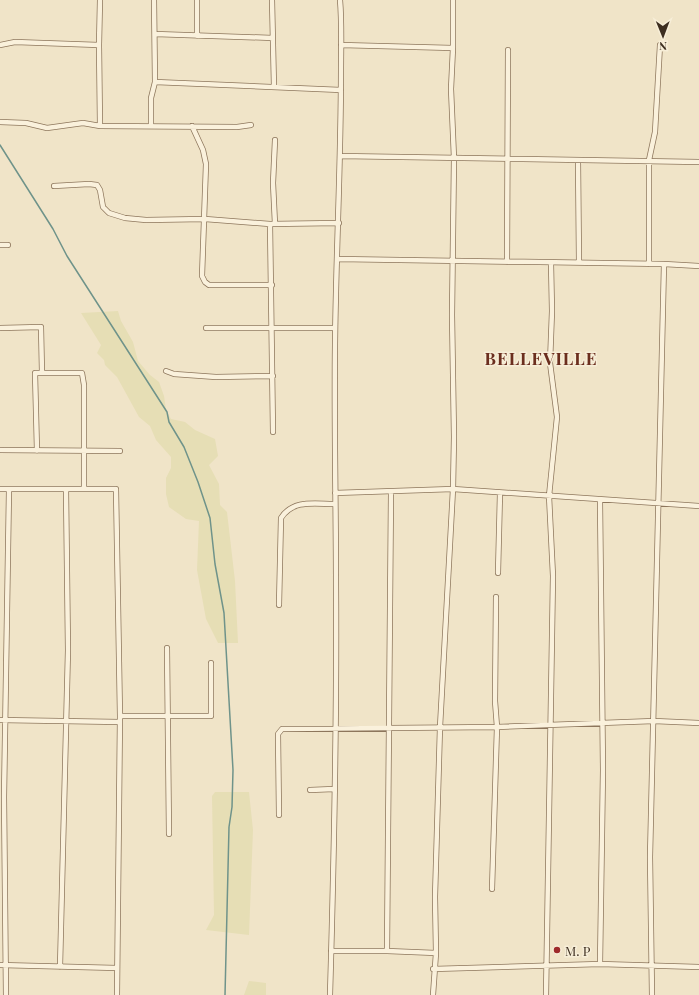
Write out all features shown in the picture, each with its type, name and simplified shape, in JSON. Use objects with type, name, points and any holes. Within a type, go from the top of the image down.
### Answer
[{"type":"street","points":[[100,0],[100,126]]},
{"type":"street","points":[[151,126],[151,98],[155,82],[154,0]]},
{"type":"street","points":[[197,0],[197,36]]},
{"type":"street","points":[[272,0],[274,87]]},
{"type":"street","points":[[330,995],[335,730],[335,328],[339,224],[341,90],[340,0]]},
{"type":"street","points":[[433,995],[436,953],[435,897],[440,727],[453,489],[454,395],[452,315],[454,262],[454,158],[451,89],[454,48],[453,0]]},
{"type":"street","points":[[155,34],[273,38]]},
{"type":"street","points":[[0,45],[15,42],[99,45]]},
{"type":"street","points":[[341,45],[454,48]]},
{"type":"street","points":[[649,264],[649,160],[654,132],[660,45]]},
{"type":"street","points":[[507,262],[508,50]]},
{"type":"street","points":[[155,82],[341,90]]},
{"type":"street","points":[[0,122],[26,123],[47,128],[83,123],[100,126],[237,127],[251,125]]},
{"type":"street","points":[[192,126],[203,150],[206,164],[202,276],[205,282],[209,285],[272,285]]},
{"type":"street","points":[[273,432],[272,285],[275,140]]},
{"type":"street","points":[[340,156],[699,162]]},
{"type":"street","points":[[578,160],[579,262]]},
{"type":"street","points":[[54,186],[96,185],[100,190],[103,207],[109,212],[125,218],[146,220],[205,219],[273,224],[339,224]]},
{"type":"street","points":[[0,245],[8,245]]},
{"type":"street","points":[[338,259],[454,262],[579,262],[699,266]]},
{"type":"street","points":[[546,995],[548,922],[548,795],[551,725],[553,576],[549,496],[557,418],[550,363],[552,311],[551,263]]},
{"type":"street","points":[[652,995],[650,857],[664,264]]},
{"type":"street","points":[[0,328],[41,327],[42,373]]},
{"type":"street","points":[[206,328],[335,328]]},
{"type":"street","points":[[166,371],[174,374],[216,377],[273,376]]},
{"type":"street","points":[[37,451],[35,373],[82,372],[84,385],[84,489]]},
{"type":"street","points":[[0,450],[120,451]]},
{"type":"street","points":[[0,489],[116,489],[120,716],[117,995]]},
{"type":"street","points":[[335,493],[453,489],[600,501],[699,506]]},
{"type":"street","points":[[6,995],[3,965],[9,490]]},
{"type":"street","points":[[60,967],[68,650],[66,490]]},
{"type":"street","points":[[387,950],[391,492]]},
{"type":"street","points":[[498,573],[500,493]]},
{"type":"street","points":[[600,501],[603,723],[600,964]]},
{"type":"street","points":[[279,605],[281,518],[285,510],[292,506],[334,504]]},
{"type":"street","points":[[492,889],[497,727],[495,701],[496,597]]},
{"type":"street","points":[[167,648],[169,834]]},
{"type":"street","points":[[120,716],[211,716],[211,662]]},
{"type":"street","points":[[0,720],[120,722]]},
{"type":"street","points":[[279,815],[278,734],[282,729],[335,730],[497,727],[654,721],[699,723]]},
{"type":"street","points":[[310,790],[334,790]]},
{"type":"street","points":[[331,951],[387,950],[436,953]]},
{"type":"street","points":[[434,969],[600,964],[652,964],[699,967]]},
{"type":"street","points":[[3,965],[117,968]]},
{"type":"shaded area","points":[[118,311],[121,321],[133,342],[138,361],[150,375],[159,382],[164,396],[166,410],[171,419],[185,422],[195,430],[215,439],[218,456],[209,465],[219,484],[220,505],[227,512],[235,581],[238,643],[218,643],[206,619],[197,570],[199,521],[186,519],[169,507],[166,494],[166,478],[171,468],[171,457],[156,440],[150,426],[139,417],[117,377],[105,365],[104,360],[97,353],[101,345],[81,313]]},
{"type":"shaded area","points":[[215,792],[249,792],[253,830],[249,935],[206,930],[214,915],[212,796]]},
{"type":"shaded area","points":[[249,981],[266,983],[266,995],[244,995]]},
{"type":"waterway","points":[[0,145],[53,229],[67,256],[167,412],[169,422],[184,447],[210,518],[215,564],[224,613],[233,770],[232,807],[229,827],[225,995]]},
{"type":"place","name":"M. P","points":[[557,950]]},
{"type":"district","name":"BELLEVILLE","points":[[541,358]]}]
